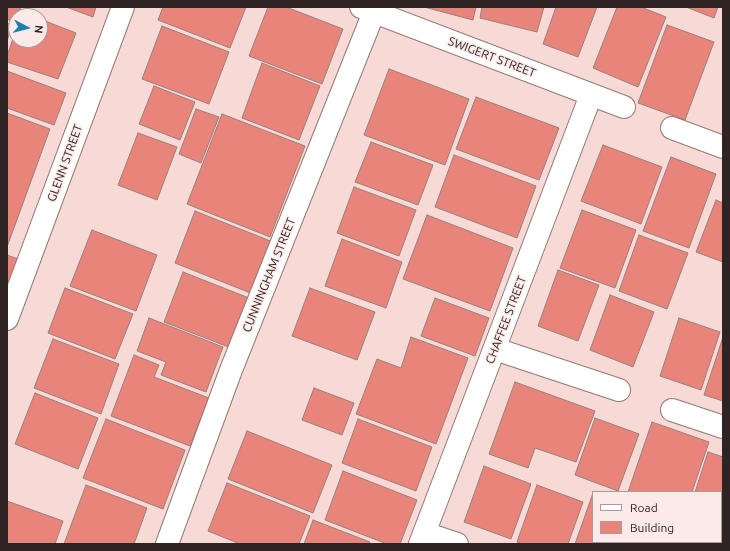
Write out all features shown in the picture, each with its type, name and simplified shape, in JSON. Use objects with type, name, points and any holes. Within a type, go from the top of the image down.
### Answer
[{"type":"street","name":"GLENN STREET","points":[[7,319],[123,7]]},
{"type":"street","name":"SWIGERT STREET","points":[[370,9],[624,107]]},
{"type":"street","name":"CUNNINGHAM STREET","points":[[167,544],[231,370],[370,9]]},
{"type":"street","name":"CHAFFEE STREET","points":[[422,539],[592,95]]},
{"type":"street","points":[[672,128],[723,147]]},
{"type":"street","points":[[495,349],[619,390]]},
{"type":"street","points":[[672,410],[723,428]]},
{"type":"street","points":[[422,539],[457,544]]},
{"type":"building","points":[[7,7],[21,7],[8,8],[7,19]]},
{"type":"building","points":[[66,7],[96,7],[93,17]]},
{"type":"building","points":[[163,7],[246,7],[230,48],[158,20]]},
{"type":"building","points":[[268,7],[286,7],[343,29],[322,84],[249,56]]},
{"type":"building","points":[[424,7],[476,7],[473,20]]},
{"type":"building","points":[[482,7],[544,7],[537,32],[480,18]]},
{"type":"building","points":[[556,7],[597,7],[578,57],[543,44]]},
{"type":"building","points":[[617,7],[641,7],[666,17],[638,87],[593,68]]},
{"type":"building","points":[[686,7],[718,7],[714,18]]},
{"type":"building","points":[[48,22],[76,33],[58,79],[7,62],[10,48],[48,48]]},
{"type":"building","points":[[7,23],[8,38],[7,41]]},
{"type":"building","points":[[667,25],[714,42],[685,120],[638,103]]},
{"type":"building","points":[[162,26],[229,52],[209,104],[142,79]]},
{"type":"building","points":[[262,63],[320,86],[299,140],[242,118]]},
{"type":"building","points":[[389,69],[469,99],[445,165],[364,135]]},
{"type":"building","points":[[7,71],[66,93],[54,125],[7,108]]},
{"type":"building","points":[[154,86],[195,102],[180,140],[139,124]]},
{"type":"building","points":[[476,97],[559,128],[539,180],[456,149]]},
{"type":"building","points":[[196,109],[219,117],[201,163],[179,154]]},
{"type":"building","points":[[7,113],[50,129],[7,247]]},
{"type":"building","points":[[222,114],[305,146],[270,237],[187,204]]},
{"type":"building","points":[[138,133],[177,147],[157,200],[118,185]]},
{"type":"building","points":[[371,142],[433,165],[418,205],[355,182]]},
{"type":"building","points":[[603,145],[662,167],[641,224],[581,201]]},
{"type":"building","points":[[454,155],[536,186],[517,238],[435,207]]},
{"type":"building","points":[[671,157],[716,174],[689,248],[643,231]]},
{"type":"building","points":[[354,187],[416,210],[399,256],[337,233]]},
{"type":"building","points":[[716,200],[723,203],[723,262],[696,252]]},
{"type":"building","points":[[582,210],[636,230],[615,288],[560,268]]},
{"type":"building","points":[[195,211],[273,242],[253,294],[175,263]]},
{"type":"building","points":[[427,215],[513,248],[490,311],[403,279]]},
{"type":"building","points":[[92,230],[157,255],[136,311],[70,286]]},
{"type":"building","points":[[639,235],[688,253],[667,309],[619,291]]},
{"type":"building","points":[[342,239],[402,262],[386,308],[325,286]]},
{"type":"building","points":[[7,255],[21,260],[7,300]]},
{"type":"building","points":[[558,270],[599,285],[578,341],[538,326]]},
{"type":"building","points":[[183,272],[249,298],[231,348],[164,322]]},
{"type":"building","points":[[65,288],[133,314],[115,359],[48,333]]},
{"type":"building","points":[[310,288],[375,312],[357,360],[292,336]]},
{"type":"building","points":[[610,295],[654,312],[633,367],[590,350]]},
{"type":"building","points":[[435,298],[489,318],[475,356],[421,336]]},
{"type":"building","points":[[149,318],[223,347],[206,392],[161,375],[166,362],[137,351]]},
{"type":"building","points":[[679,318],[720,332],[701,390],[660,376]]},
{"type":"building","points":[[411,337],[468,358],[436,444],[356,414],[377,359],[401,368]]},
{"type":"building","points":[[723,337],[723,401],[704,395]]},
{"type":"building","points":[[53,339],[119,364],[101,414],[34,388]]},
{"type":"building","points":[[134,355],[159,365],[154,377],[209,398],[190,446],[111,416]]},
{"type":"building","points":[[515,382],[595,411],[576,462],[535,448],[528,468],[489,454]]},
{"type":"building","points":[[314,388],[354,403],[342,435],[302,420]]},
{"type":"building","points":[[35,393],[98,418],[78,469],[15,444]]},
{"type":"building","points":[[595,418],[639,434],[618,491],[575,475]]},
{"type":"building","points":[[106,419],[185,450],[163,509],[83,478]]},
{"type":"building","points":[[358,419],[432,447],[416,491],[342,463]]},
{"type":"building","points":[[652,422],[709,442],[692,491],[628,491]]},
{"type":"building","points":[[247,431],[332,465],[313,513],[228,479]]},
{"type":"building","points":[[708,452],[723,457],[722,524],[722,491],[695,491]]},
{"type":"building","points":[[484,466],[531,484],[511,539],[464,522]]},
{"type":"building","points":[[343,471],[417,500],[400,544],[387,544],[325,520]]},
{"type":"building","points":[[227,483],[310,516],[299,544],[240,544],[208,531]]},
{"type":"building","points":[[86,485],[147,508],[134,544],[64,544]]},
{"type":"building","points":[[537,485],[583,502],[568,544],[522,544],[517,542]]},
{"type":"building","points":[[592,496],[592,543],[643,543],[643,544],[575,544]]},
{"type":"building","points":[[7,501],[63,521],[55,544],[7,544]]},
{"type":"building","points":[[313,520],[370,542],[369,544],[304,544]]},
{"type":"building","points":[[723,534],[723,544],[674,544],[722,543]]}]
